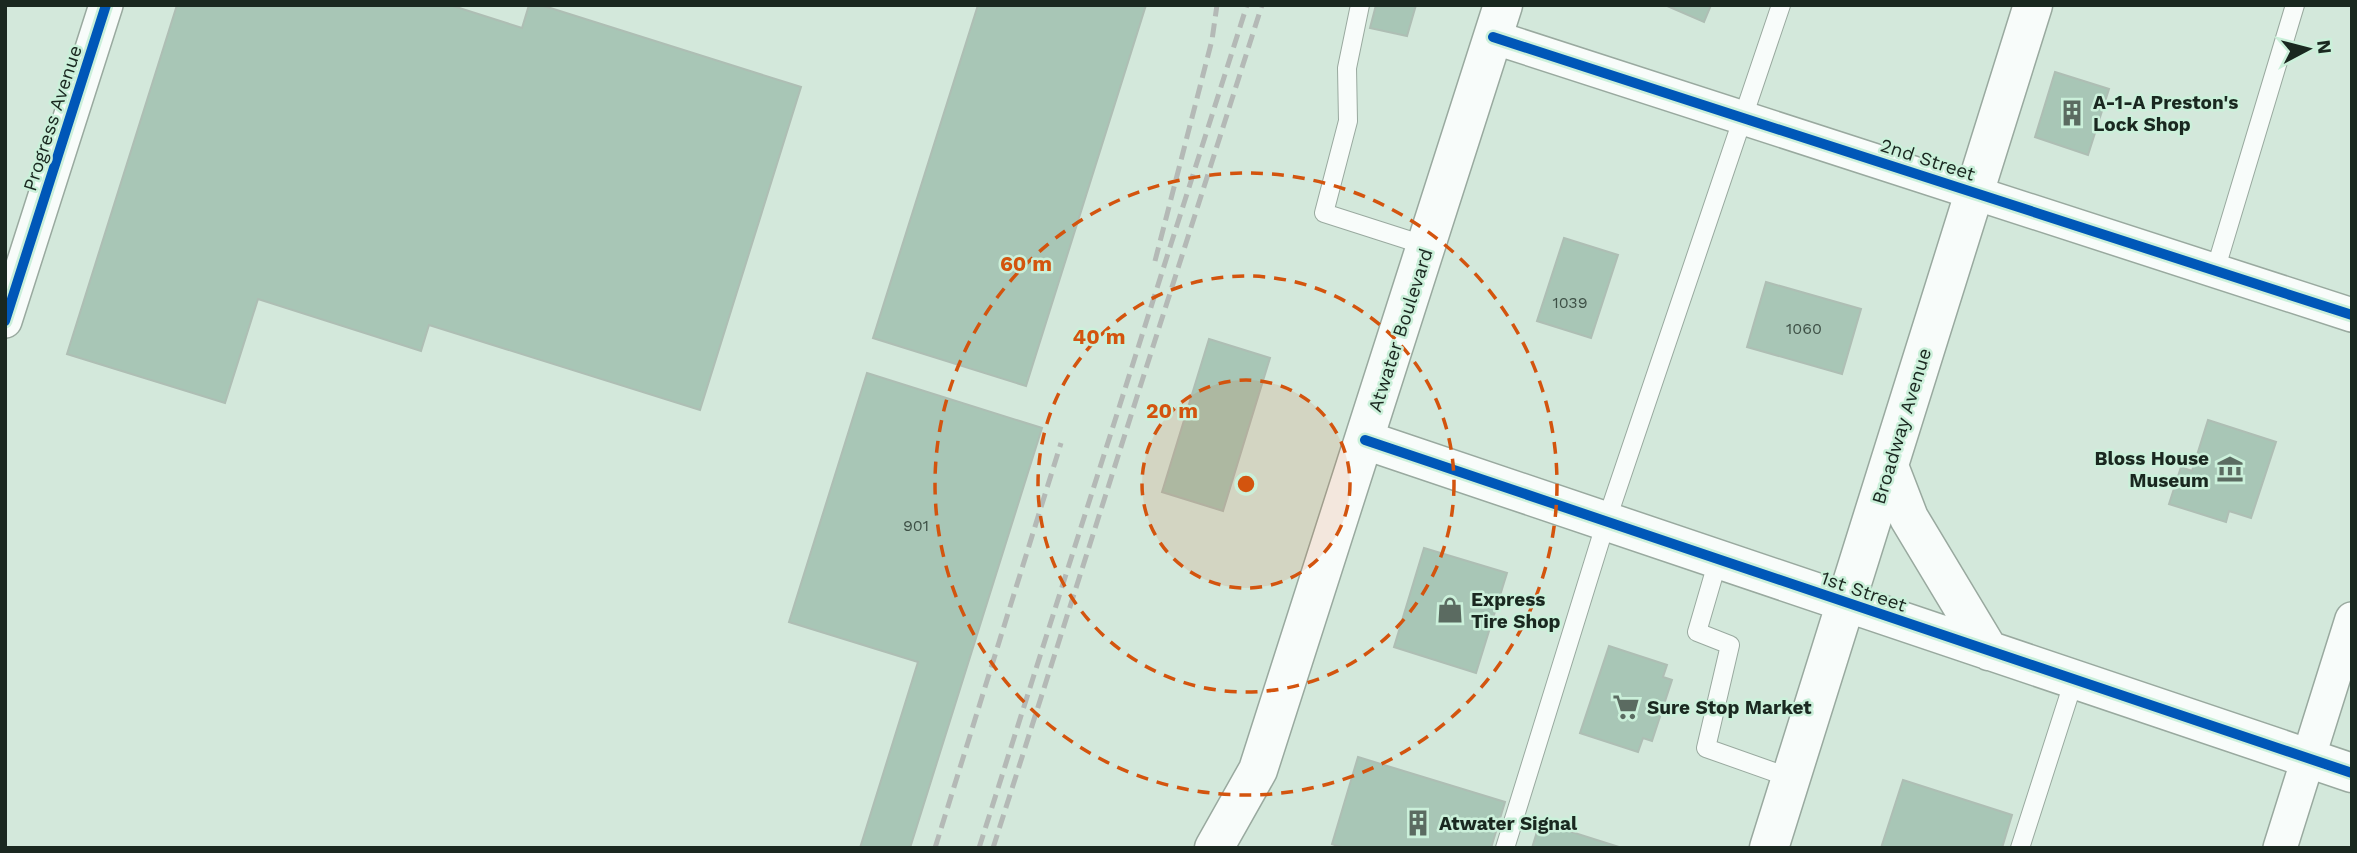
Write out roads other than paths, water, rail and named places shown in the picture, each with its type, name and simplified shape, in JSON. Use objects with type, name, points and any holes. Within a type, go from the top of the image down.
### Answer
[{"type":"street","name":"Progress Avenue","points":[[5,321],[106,5]]},
{"type":"street","name":"Broadway Avenue","points":[[1769,848],[2033,5]]},
{"type":"street","name":"Atwater Boulevard","points":[[1214,848],[1258,770],[1498,21]]},
{"type":"street","name":"2nd Street","points":[[1498,21],[1744,119],[2352,315]]},
{"type":"street","name":"1st Street","points":[[1365,440],[2352,773]]},
{"type":"street","points":[[1889,466],[1909,518],[1989,651]]},
{"type":"street","points":[[2280,848],[2352,619]]},
{"type":"lane","points":[[1360,5],[1347,68],[1348,121],[1324,213],[1427,246]]},
{"type":"lane","points":[[1505,848],[1606,522],[1781,5]]},
{"type":"lane","points":[[2215,271],[2295,5]]},
{"type":"lane","points":[[1718,560],[1697,632],[1730,645],[1706,748],[1791,778]]},
{"type":"lane","points":[[2020,848],[2074,680]]},
{"type":"railway","points":[[1155,261],[1212,40],[1217,5]]},
{"type":"railway","points":[[979,848],[1247,5]]},
{"type":"railway","points":[[993,848],[1262,5]]},
{"type":"railway","points":[[935,848],[1061,443]]},
{"type":"place","name":"A-1-A Preston's Lock Shop","points":[[2072,113]]},
{"type":"place","name":"Bloss House Museum","points":[[2230,469]]},
{"type":"place","name":"Express Tire Shop","points":[[1450,610]]},
{"type":"place","name":"Sure Stop Market","points":[[1626,707]]},
{"type":"place","name":"Atwater Signal","points":[[1418,823]]}]
